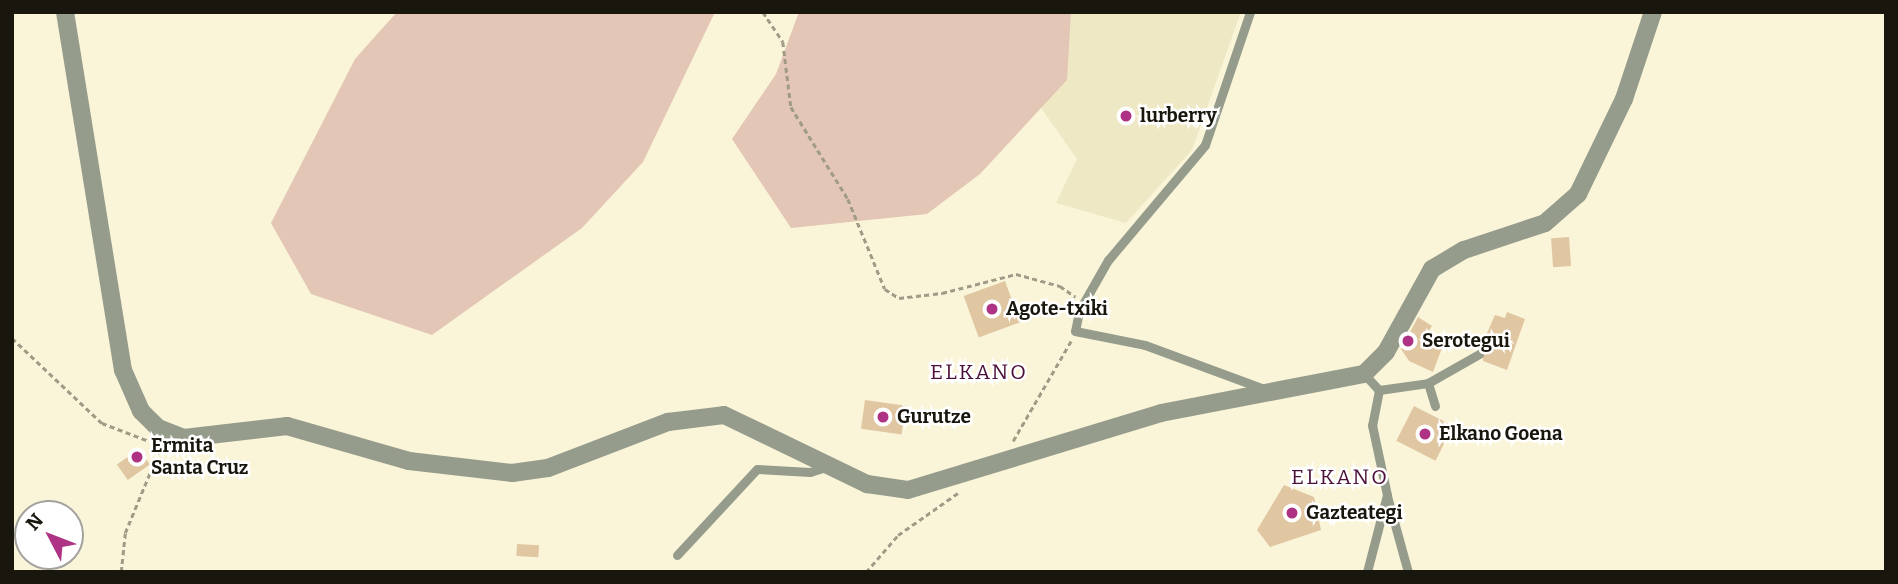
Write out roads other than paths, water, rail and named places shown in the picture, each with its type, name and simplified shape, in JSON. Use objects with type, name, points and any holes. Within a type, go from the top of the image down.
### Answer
[{"type":"street","points":[[65,12],[122,370],[141,411],[158,428],[206,440],[287,426],[409,461],[512,473],[574,459],[668,422],[724,415],[830,465],[894,490],[988,467],[1161,413],[1364,374],[1386,352],[1432,269],[1464,250],[1545,223],[1578,194],[1624,99],[1653,12]]},
{"type":"lane","points":[[1250,12],[1200,153],[1125,239],[1083,303],[1075,331],[1145,345],[1219,376],[1277,391]]},
{"type":"lane","points":[[1379,390],[1428,383],[1479,354]]},
{"type":"lane","points":[[1364,374],[1379,390]]},
{"type":"lane","points":[[1428,383],[1435,406]]},
{"type":"lane","points":[[1379,390],[1372,425],[1408,572]]},
{"type":"lane","points":[[677,555],[757,469],[810,472],[830,465]]},
{"type":"lane","points":[[1367,572],[1387,495]]},
{"type":"place","name":"lurberry","points":[[1126,116]]},
{"type":"place","name":"Agote-txiki","points":[[992,309]]},
{"type":"place","name":"Serotegui","points":[[1408,341]]},
{"type":"place","name":"Gurutze","points":[[883,417]]},
{"type":"place","name":"Elkano Goena","points":[[1425,434]]},
{"type":"place","name":"Ermita Santa Cruz","points":[[137,457]]},
{"type":"place","name":"Gazteategi","points":[[1292,513]]},
{"type":"district","name":"ELKANO","points":[[979,372]]},
{"type":"district","name":"ELKANO","points":[[1340,477]]}]
